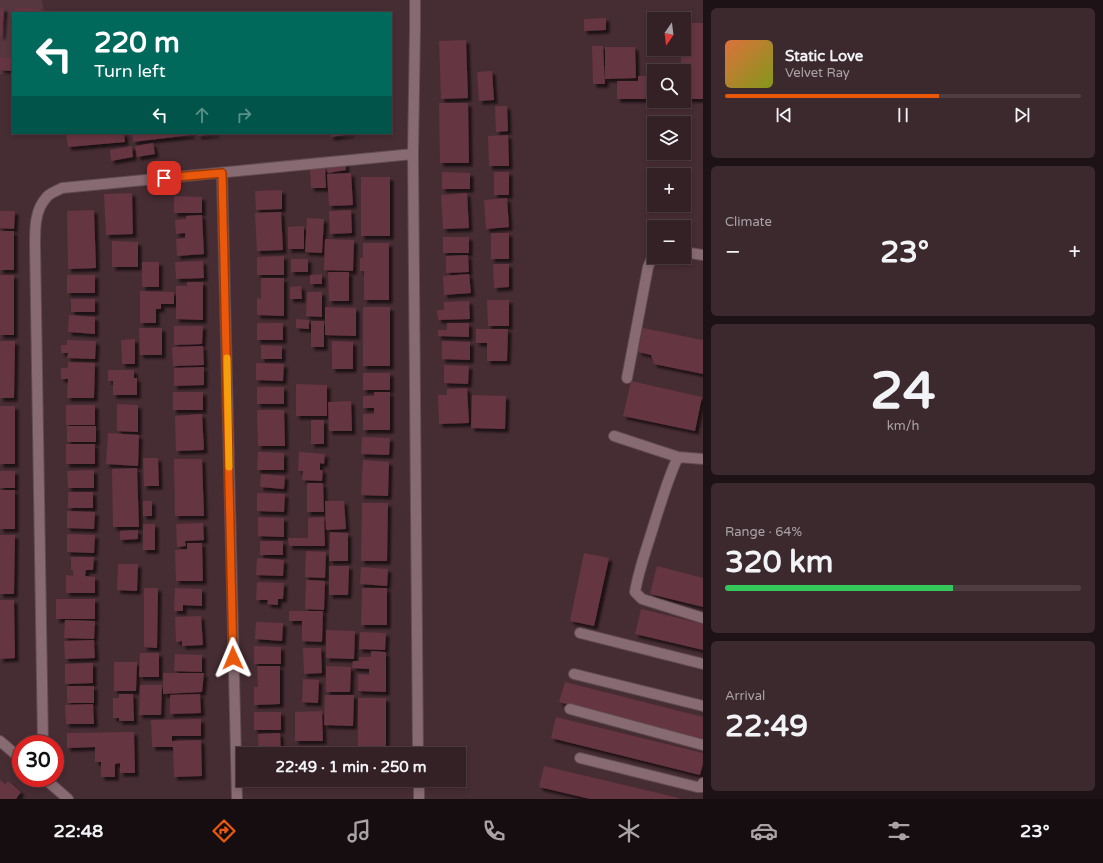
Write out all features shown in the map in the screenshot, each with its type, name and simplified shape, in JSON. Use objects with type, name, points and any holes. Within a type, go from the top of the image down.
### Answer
[{"type":"street","points":[[415,0],[413,154],[418,747]]},
{"type":"street","points":[[43,735],[35,244],[38,210],[46,196],[62,188],[413,154]]},
{"type":"street","points":[[222,173],[237,799]]},
{"type":"street","points":[[691,253],[703,255]]},
{"type":"street","points":[[627,378],[649,264]]},
{"type":"street","points":[[614,436],[678,458],[703,459]]},
{"type":"street","points":[[678,458],[672,471],[637,578],[635,592],[642,599],[703,618]]},
{"type":"street","points":[[580,633],[703,664]]},
{"type":"street","points":[[574,674],[703,706]]},
{"type":"street","points":[[570,709],[703,745]]},
{"type":"street","points":[[0,741],[12,751]]},
{"type":"street","points":[[580,758],[698,787],[701,787],[703,783]]},
{"type":"street","points":[[54,787],[68,799]]},
{"type":"street","points":[[419,787],[419,799]]},
{"type":"shaded area","points":[[0,0],[42,0],[44,12],[12,12],[12,75],[0,74]]},
{"type":"building","points":[[0,8],[4,8],[2,36],[0,36]]},
{"type":"building","points":[[15,8],[40,9],[40,12],[14,12]]},
{"type":"building","points":[[606,18],[606,30],[584,31],[584,19]]},
{"type":"building","points":[[691,23],[703,23],[703,99],[691,99],[691,64],[681,64],[681,56],[691,56]]},
{"type":"building","points":[[466,40],[468,98],[441,99],[439,41]]},
{"type":"building","points":[[592,46],[603,46],[605,84],[593,84]]},
{"type":"building","points":[[605,47],[635,47],[636,78],[605,79]]},
{"type":"building","points":[[0,57],[12,58],[11,71],[0,70]]},
{"type":"building","points":[[492,71],[494,100],[479,101],[477,72]]},
{"type":"building","points":[[638,76],[647,76],[647,99],[617,99],[617,81],[638,81]]},
{"type":"building","points":[[439,103],[468,103],[469,163],[440,163]]},
{"type":"building","points":[[495,106],[507,106],[508,131],[496,132]]},
{"type":"building","points":[[66,134],[124,134],[125,142],[68,147]]},
{"type":"building","points":[[132,134],[191,134],[191,135],[133,142]]},
{"type":"building","points":[[198,134],[216,134],[198,136]]},
{"type":"building","points":[[330,134],[351,134],[331,137]]},
{"type":"building","points":[[508,135],[509,166],[489,166],[488,136]]},
{"type":"building","points":[[153,143],[155,154],[137,157],[135,146]]},
{"type":"building","points":[[132,146],[133,157],[111,161],[110,150]]},
{"type":"building","points":[[345,162],[346,170],[328,173],[326,165]]},
{"type":"building","points":[[325,168],[326,188],[311,188],[310,169]]},
{"type":"building","points":[[442,172],[470,173],[470,189],[442,189]]},
{"type":"building","points":[[494,172],[509,172],[509,195],[494,195]]},
{"type":"building","points":[[351,173],[353,205],[329,206],[327,174]]},
{"type":"building","points":[[361,177],[390,177],[390,236],[361,236]]},
{"type":"building","points":[[282,190],[282,209],[256,210],[255,191]]},
{"type":"building","points":[[132,193],[133,234],[106,235],[104,194]]},
{"type":"building","points":[[467,193],[469,228],[443,229],[441,195]]},
{"type":"building","points":[[174,196],[202,197],[202,213],[174,213]]},
{"type":"building","points":[[507,198],[509,227],[486,229],[484,200]]},
{"type":"building","points":[[94,210],[96,268],[68,269],[67,211]]},
{"type":"building","points":[[351,210],[352,233],[330,234],[329,211]]},
{"type":"building","points":[[0,211],[15,211],[14,229],[0,228]]},
{"type":"building","points":[[281,212],[283,250],[257,251],[255,213]]},
{"type":"building","points":[[202,215],[204,254],[177,256],[176,239],[185,238],[185,233],[176,234],[175,220],[186,219],[186,216]]},
{"type":"building","points":[[307,218],[324,219],[322,253],[305,252]]},
{"type":"building","points":[[304,226],[304,249],[288,249],[288,227]]},
{"type":"building","points":[[0,231],[14,231],[14,270],[0,270]]},
{"type":"building","points":[[491,233],[509,233],[509,259],[491,259]]},
{"type":"building","points":[[443,237],[469,237],[469,253],[443,253]]},
{"type":"building","points":[[325,239],[354,240],[353,271],[324,270]]},
{"type":"building","points":[[112,241],[138,242],[138,267],[112,267]]},
{"type":"building","points":[[363,243],[389,243],[389,300],[364,300],[364,271],[360,271],[360,258],[363,258]]},
{"type":"building","points":[[468,255],[469,272],[446,273],[446,256]]},
{"type":"building","points":[[284,256],[284,275],[257,275],[257,257]]},
{"type":"building","points":[[291,259],[308,259],[308,272],[291,272]]},
{"type":"building","points":[[203,261],[204,278],[176,279],[175,262]]},
{"type":"building","points":[[142,262],[159,262],[159,287],[142,287]]},
{"type":"building","points":[[493,264],[509,264],[509,287],[494,288]]},
{"type":"building","points":[[328,272],[349,272],[349,301],[329,301]]},
{"type":"building","points":[[322,274],[322,284],[310,284],[310,275]]},
{"type":"building","points":[[469,274],[471,293],[444,295],[443,276]]},
{"type":"building","points":[[0,275],[14,275],[14,335],[0,335]]},
{"type":"building","points":[[67,275],[95,275],[95,293],[67,293]]},
{"type":"building","points":[[261,278],[284,278],[284,316],[257,315],[257,298],[261,299]]},
{"type":"building","points":[[187,282],[203,282],[203,320],[176,319],[176,286],[187,286]]},
{"type":"building","points":[[301,286],[302,299],[290,299],[290,287]]},
{"type":"building","points":[[140,291],[174,292],[174,304],[161,304],[161,309],[156,309],[156,323],[140,323]]},
{"type":"building","points":[[307,292],[322,292],[322,317],[306,316]]},
{"type":"building","points":[[71,299],[95,299],[95,312],[71,312]]},
{"type":"building","points":[[487,300],[509,300],[509,326],[488,326]]},
{"type":"building","points":[[469,301],[470,319],[438,320],[437,310],[444,310],[444,302]]},
{"type":"building","points":[[325,307],[356,308],[356,336],[325,335]]},
{"type":"building","points":[[363,307],[390,307],[390,366],[363,366]]},
{"type":"building","points":[[69,315],[95,317],[95,334],[68,332]]},
{"type":"building","points":[[296,319],[309,320],[309,329],[296,328]]},
{"type":"building","points":[[311,321],[324,321],[324,347],[311,347]]},
{"type":"building","points":[[257,323],[283,323],[283,340],[257,340]]},
{"type":"building","points":[[447,323],[469,323],[469,337],[438,336],[438,330],[447,330]]},
{"type":"building","points":[[174,326],[203,326],[202,344],[174,345]]},
{"type":"building","points":[[139,328],[162,328],[162,355],[140,355]]},
{"type":"building","points":[[643,328],[703,340],[703,374],[654,364],[651,355],[638,352]]},
{"type":"building","points":[[476,329],[508,329],[507,361],[487,361],[487,343],[476,343]]},
{"type":"building","points":[[135,339],[135,364],[122,364],[121,340]]},
{"type":"building","points":[[67,340],[96,341],[95,359],[67,358],[68,353],[61,353],[61,345],[67,345]]},
{"type":"building","points":[[0,341],[15,341],[14,398],[0,398]]},
{"type":"building","points":[[332,341],[353,342],[353,369],[332,369]]},
{"type":"building","points":[[442,341],[470,342],[470,360],[442,359]]},
{"type":"building","points":[[261,345],[282,346],[282,359],[261,359]]},
{"type":"building","points":[[203,346],[204,365],[173,366],[172,347]]},
{"type":"building","points":[[68,362],[95,363],[94,398],[67,398],[68,379],[61,379],[61,368],[68,368]]},
{"type":"building","points":[[256,363],[284,364],[283,381],[256,380]]},
{"type":"building","points":[[444,365],[469,366],[468,384],[444,383]]},
{"type":"building","points":[[204,367],[204,385],[174,386],[174,368]]},
{"type":"building","points":[[108,370],[134,370],[134,378],[137,378],[137,395],[113,395],[113,381],[108,381]]},
{"type":"building","points":[[363,373],[390,373],[390,390],[363,390]]},
{"type":"building","points":[[631,381],[702,397],[695,431],[623,416]]},
{"type":"building","points":[[296,384],[327,385],[327,416],[296,416]]},
{"type":"building","points":[[257,387],[284,387],[284,404],[257,404]]},
{"type":"building","points":[[467,388],[469,423],[439,424],[438,395],[447,395],[447,389]]},
{"type":"building","points":[[173,392],[203,392],[203,410],[173,410]]},
{"type":"building","points":[[374,392],[390,392],[390,430],[363,430],[363,414],[374,414],[374,408],[363,408],[363,396],[374,396]]},
{"type":"building","points":[[472,395],[506,396],[505,429],[471,428]]},
{"type":"building","points":[[351,401],[352,431],[329,431],[328,402]]},
{"type":"building","points":[[117,404],[138,405],[138,432],[117,431]]},
{"type":"building","points":[[66,405],[95,405],[95,425],[66,425]]},
{"type":"building","points":[[0,406],[15,406],[15,464],[0,464]]},
{"type":"building","points":[[257,410],[284,410],[285,446],[258,446]]},
{"type":"building","points":[[202,414],[204,450],[176,451],[175,416]]},
{"type":"building","points":[[311,420],[324,420],[324,444],[311,444]]},
{"type":"building","points":[[67,426],[96,426],[96,442],[67,442]]},
{"type":"building","points":[[108,433],[139,435],[138,466],[106,464]]},
{"type":"building","points":[[362,437],[390,438],[389,455],[361,454]]},
{"type":"building","points":[[66,444],[95,444],[95,464],[66,464]]},
{"type":"building","points":[[258,452],[284,453],[284,470],[257,470]]},
{"type":"building","points":[[299,452],[325,454],[324,464],[320,463],[320,470],[323,470],[322,481],[302,480],[303,471],[298,471]]},
{"type":"building","points":[[143,458],[158,458],[159,486],[144,486]]},
{"type":"building","points":[[174,459],[202,459],[204,516],[175,516]]},
{"type":"building","points":[[363,460],[389,462],[388,496],[361,495]]},
{"type":"building","points":[[137,468],[139,527],[113,527],[112,469]]},
{"type":"building","points":[[94,470],[94,488],[68,488],[67,471]]},
{"type":"building","points":[[0,471],[15,471],[15,488],[0,488]]},
{"type":"building","points":[[261,474],[285,476],[284,489],[260,487]]},
{"type":"building","points":[[307,483],[323,483],[324,512],[307,512]]},
{"type":"building","points":[[0,490],[15,490],[15,529],[0,529]]},
{"type":"building","points":[[68,492],[93,492],[93,508],[68,508]]},
{"type":"building","points":[[257,493],[285,494],[284,512],[257,511]]},
{"type":"building","points":[[143,501],[152,501],[152,516],[143,516]]},
{"type":"building","points":[[325,501],[344,501],[346,529],[326,530]]},
{"type":"building","points":[[362,503],[388,503],[387,561],[361,561]]},
{"type":"building","points":[[67,511],[95,512],[94,529],[67,528]]},
{"type":"building","points":[[258,517],[284,518],[284,537],[258,536]]},
{"type":"building","points":[[324,517],[325,546],[289,546],[288,538],[308,538],[308,518]]},
{"type":"building","points":[[203,523],[204,540],[185,541],[186,546],[177,547],[176,524]]},
{"type":"building","points":[[143,524],[155,524],[155,550],[143,550]]},
{"type":"building","points":[[138,530],[138,539],[120,540],[120,531]]},
{"type":"building","points":[[330,532],[348,533],[348,561],[329,561]]},
{"type":"building","points":[[67,534],[95,535],[94,553],[67,552]]},
{"type":"building","points":[[0,535],[15,535],[14,594],[0,594]]},
{"type":"building","points":[[260,541],[283,541],[283,555],[260,555]]},
{"type":"building","points":[[187,543],[202,543],[203,581],[176,581],[175,550],[187,549]]},
{"type":"building","points":[[306,551],[326,552],[325,578],[305,577]]},
{"type":"building","points":[[584,553],[609,558],[594,626],[570,621]]},
{"type":"building","points":[[71,557],[94,557],[93,570],[86,570],[85,576],[95,577],[95,593],[66,593],[66,575],[73,576],[73,570],[71,570]]},
{"type":"building","points":[[257,558],[284,560],[283,576],[256,575]]},
{"type":"building","points":[[118,564],[138,564],[137,591],[117,590]]},
{"type":"building","points":[[329,566],[349,566],[348,595],[329,595]]},
{"type":"building","points":[[657,566],[703,578],[703,607],[650,594]]},
{"type":"building","points":[[361,567],[388,569],[387,586],[360,584]]},
{"type":"building","points":[[306,580],[325,581],[324,610],[305,609]]},
{"type":"building","points":[[257,582],[284,583],[283,599],[278,599],[278,605],[267,604],[268,600],[256,600]]},
{"type":"building","points":[[144,588],[158,588],[157,648],[144,647]]},
{"type":"building","points":[[175,588],[202,589],[202,606],[183,605],[183,611],[174,611]]},
{"type":"building","points":[[362,588],[387,588],[387,625],[361,625]]},
{"type":"building","points":[[56,599],[95,599],[95,619],[56,619]]},
{"type":"building","points":[[0,600],[14,600],[15,658],[0,659]]},
{"type":"building","points":[[641,609],[703,624],[703,650],[635,634]]},
{"type":"building","points":[[289,611],[323,611],[322,642],[302,641],[302,621],[289,621]]},
{"type":"building","points":[[201,616],[203,645],[182,646],[182,641],[176,642],[175,617]]},
{"type":"building","points":[[65,620],[95,621],[94,639],[64,638]]},
{"type":"building","points":[[256,622],[283,623],[282,641],[255,639]]},
{"type":"building","points":[[326,630],[355,631],[354,659],[326,658]]},
{"type":"building","points":[[360,632],[386,633],[385,650],[359,649]]},
{"type":"building","points":[[94,640],[95,658],[65,659],[64,641]]},
{"type":"building","points":[[254,646],[281,647],[281,664],[254,664]]},
{"type":"building","points":[[303,648],[321,648],[322,673],[304,674]]},
{"type":"building","points":[[371,651],[386,652],[386,692],[358,691],[358,674],[369,675],[369,669],[352,668],[353,661],[359,661],[359,657],[371,657]]},
{"type":"building","points":[[140,653],[159,653],[159,677],[139,677]]},
{"type":"building","points":[[175,654],[202,655],[202,672],[174,671]]},
{"type":"building","points":[[114,662],[137,662],[136,691],[114,691]]},
{"type":"building","points":[[93,663],[93,683],[65,684],[65,664]]},
{"type":"building","points":[[257,666],[280,666],[280,704],[254,705],[254,687],[258,687]]},
{"type":"building","points":[[326,666],[351,667],[350,692],[326,692]]},
{"type":"building","points":[[163,673],[204,673],[202,692],[163,694]]},
{"type":"building","points":[[303,679],[319,680],[318,703],[302,702]]},
{"type":"building","points":[[565,682],[703,717],[703,739],[559,702]]},
{"type":"building","points":[[140,685],[162,685],[161,715],[139,715]]},
{"type":"building","points":[[67,686],[94,686],[94,703],[67,703]]},
{"type":"building","points":[[119,694],[133,694],[134,721],[119,721],[119,718],[113,718],[113,698],[119,698]]},
{"type":"building","points":[[200,694],[201,713],[170,714],[170,695]]},
{"type":"building","points":[[325,695],[354,695],[353,726],[324,725]]},
{"type":"building","points":[[358,698],[386,698],[386,747],[358,747]]},
{"type":"building","points":[[93,704],[94,724],[66,724],[65,705]]},
{"type":"building","points":[[322,711],[323,741],[295,741],[295,712]]},
{"type":"building","points":[[254,712],[281,712],[281,730],[254,730]]},
{"type":"building","points":[[556,717],[703,753],[703,764],[700,775],[551,738]]},
{"type":"building","points":[[201,719],[201,736],[172,736],[172,741],[201,740],[202,776],[174,777],[173,747],[152,747],[151,720]]},
{"type":"building","points":[[134,732],[135,773],[120,773],[120,763],[115,764],[115,777],[101,777],[101,762],[95,762],[95,747],[67,748],[67,733]]},
{"type":"building","points":[[280,733],[281,747],[259,747],[258,734]]},
{"type":"building","points":[[544,766],[679,799],[590,799],[539,787]]},
{"type":"building","points":[[0,780],[5,784],[8,781],[12,784],[12,787],[15,787],[21,792],[16,799],[0,799]]},
{"type":"slow traffic","points":[[227,358],[229,467]]},
{"type":"route","points":[[164,178],[222,173],[233,658]]}]
